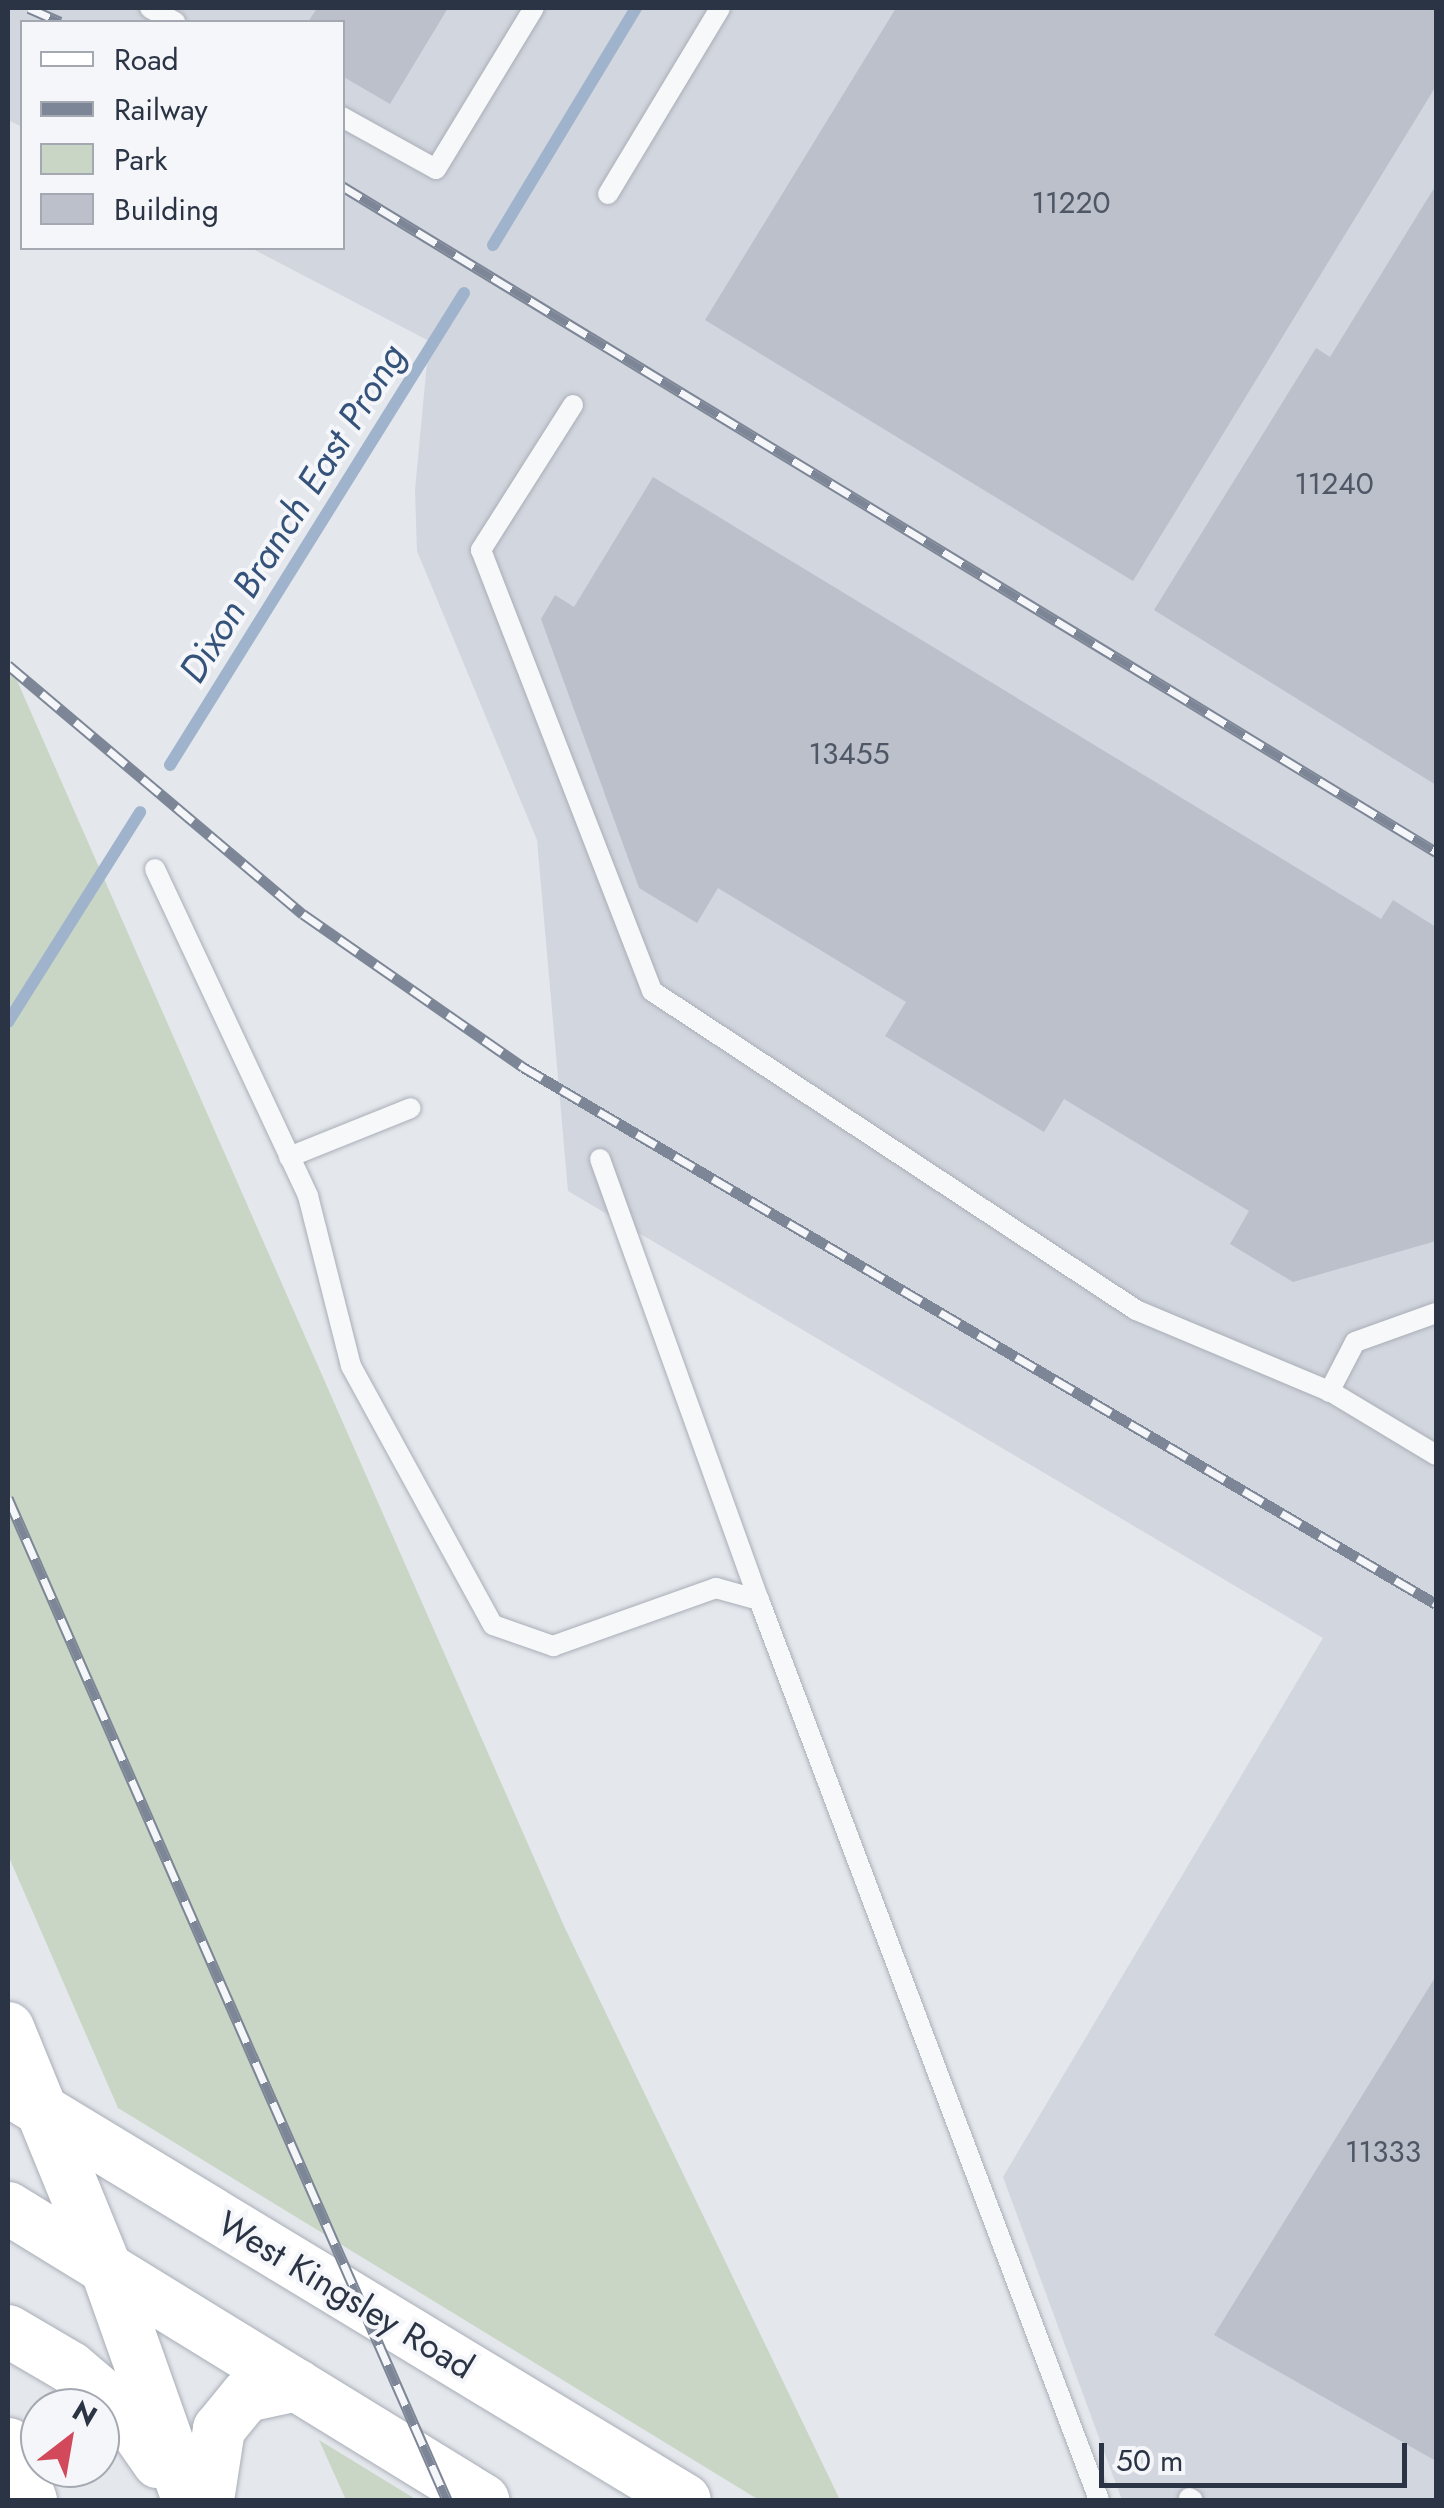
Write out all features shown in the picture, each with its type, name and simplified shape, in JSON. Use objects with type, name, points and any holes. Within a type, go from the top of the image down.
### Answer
[{"type":"highway","points":[[8,2445],[29,2500]]},
{"type":"main road","points":[[8,2028],[24,2100],[106,2268],[186,2500]]},
{"type":"main road","name":"West Kingsley Road","points":[[24,2100],[685,2500]]},
{"type":"main road","points":[[8,2208],[484,2500]]},
{"type":"main road","points":[[8,2331],[71,2368],[124,2413],[186,2500]]},
{"type":"main road","points":[[208,2500],[219,2429],[246,2396],[297,2385]]},
{"type":"lane","points":[[150,8],[172,20]]},
{"type":"lane","points":[[345,119],[436,169],[534,8]]},
{"type":"lane","points":[[608,194],[720,8]]},
{"type":"lane","points":[[573,406],[481,550],[652,991],[1136,1310],[1330,1392],[1436,1455]]},
{"type":"lane","points":[[155,869],[308,1196],[351,1366],[493,1624],[552,1646],[716,1588],[759,1600]]},
{"type":"lane","points":[[290,1157],[411,1108]]},
{"type":"lane","points":[[600,1159],[759,1600],[1100,2500]]},
{"type":"lane","points":[[1330,1392],[1355,1342],[1436,1313]]},
{"type":"shaded area","points":[[8,8],[1436,8],[1436,2500],[1122,2500],[1003,2177],[1323,1638],[568,1191],[537,840],[417,551],[415,490],[429,341],[255,250],[345,250],[345,20],[20,20],[20,126],[8,120]]},
{"type":"green space","points":[[8,660],[564,1926],[840,2500],[759,2500],[118,2108],[8,1855]]},
{"type":"green space","points":[[319,2440],[417,2500],[346,2500]]},
{"type":"building","points":[[317,8],[448,8],[390,104],[345,78],[345,20],[309,20]]},
{"type":"building","points":[[896,8],[1436,8],[1436,86],[1133,581],[705,320]]},
{"type":"building","points":[[1436,185],[1436,785],[1154,610],[1316,348],[1330,357]]},
{"type":"building","points":[[653,477],[1381,919],[1393,900],[1436,927],[1436,1241],[1293,1282],[1230,1244],[1249,1211],[1064,1099],[1044,1132],[885,1036],[906,1002],[718,888],[697,923],[639,888],[541,619],[555,595],[574,607]]},
{"type":"building","points":[[1436,1976],[1436,2461],[1214,2335]]},
{"type":"waterway","name":"Dixon Branch East Prong","points":[[493,245],[636,8]]},
{"type":"waterway","name":"Dixon Branch East Prong","points":[[170,765],[464,293]]},
{"type":"waterway","name":"Dixon Branch East Prong","points":[[8,1022],[140,812]]},
{"type":"railway","points":[[29,8],[56,20]]},
{"type":"railway","points":[[345,188],[1436,852]]},
{"type":"railway","points":[[8,665],[303,914],[523,1067],[1436,1604]]},
{"type":"railway","points":[[8,1498],[447,2500]]}]
